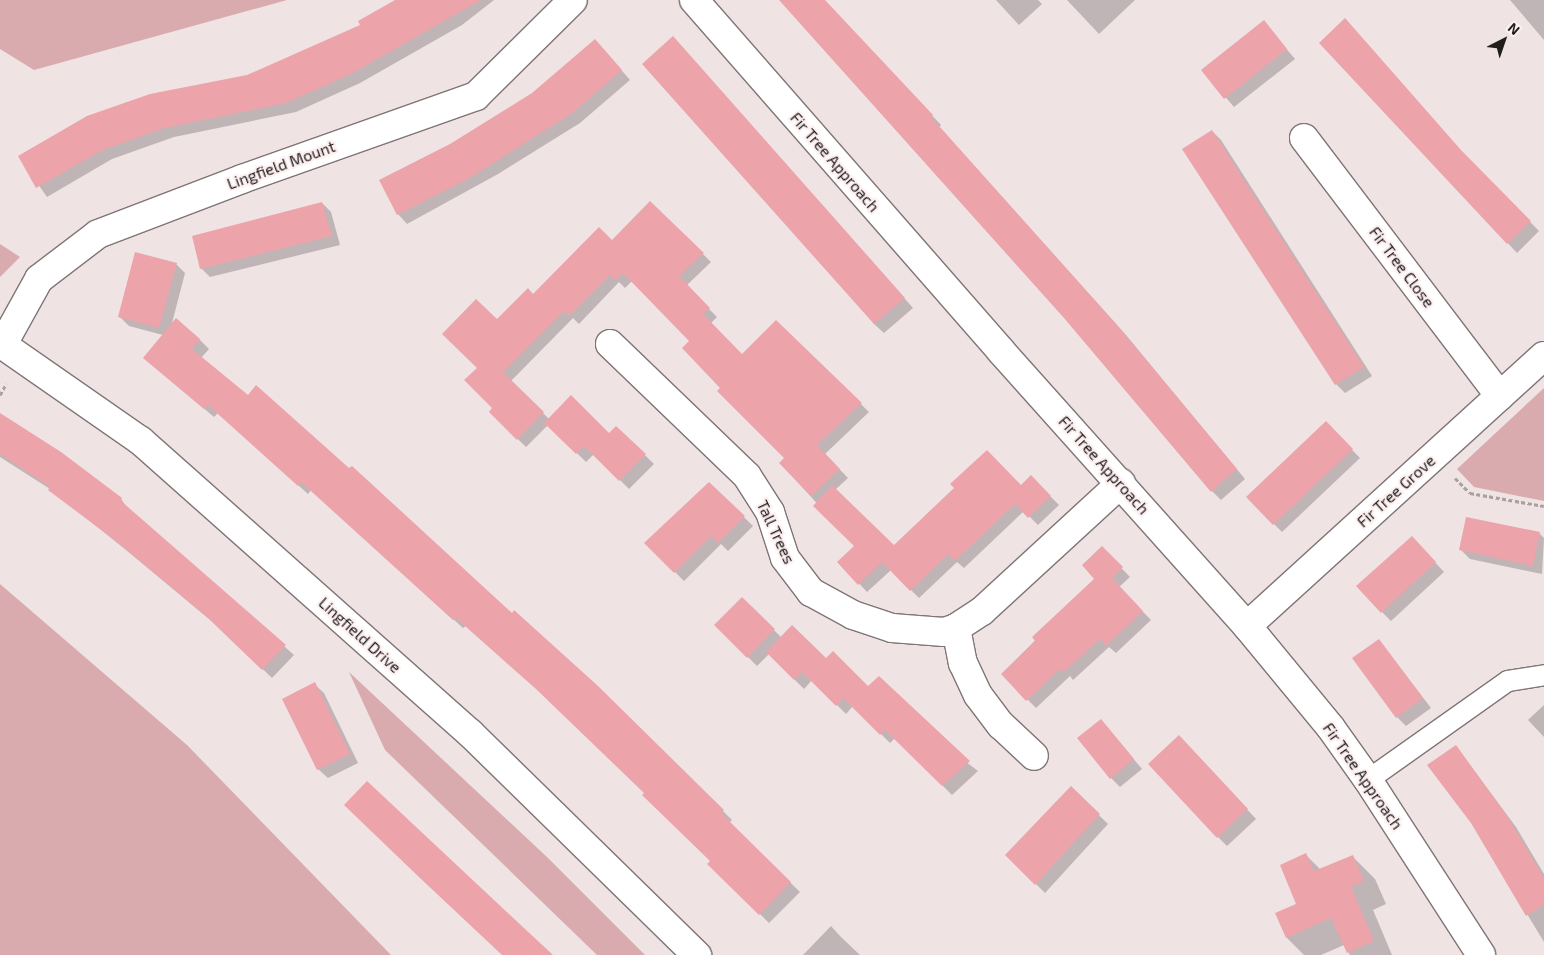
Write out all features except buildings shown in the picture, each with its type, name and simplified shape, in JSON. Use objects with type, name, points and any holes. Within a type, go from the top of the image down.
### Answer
[{"type":"street","name":"Lingfield Mount","points":[[2,344],[40,279],[98,234],[242,179],[476,96],[573,0]]},
{"type":"street","name":"Fir Tree Approach","points":[[694,0],[1000,351],[1122,483],[1247,626],[1331,728],[1368,780],[1480,955]]},
{"type":"street","name":"Fir Tree Close","points":[[1304,138],[1500,396]]},
{"type":"street","name":"Lingfield Drive","points":[[2,344],[141,441],[470,732],[697,955]]},
{"type":"street","name":"Tall Trees","points":[[610,344],[747,476],[770,512],[785,558],[812,592],[853,615],[892,628],[944,632],[956,628],[982,611],[1122,483]]},
{"type":"street","name":"Fir Tree Grove","points":[[1247,626],[1544,356]]},
{"type":"street","points":[[956,628],[964,663],[978,695],[1001,725],[1034,756]]},
{"type":"lane","points":[[1368,780],[1508,681],[1544,675]]},
{"type":"path","points":[[1434,455],[1470,493],[1544,506]]},
{"type":"shaded area","points":[[0,0],[287,0],[34,70],[0,49]]},
{"type":"shaded area","points":[[0,244],[20,257],[0,277]]},
{"type":"shaded area","points":[[1544,388],[1544,501],[1474,487],[1457,469]]},
{"type":"shaded area","points":[[0,584],[187,745],[391,955],[0,955]]},
{"type":"shaded area","points":[[349,672],[548,858],[645,955],[597,955],[385,750]]}]
